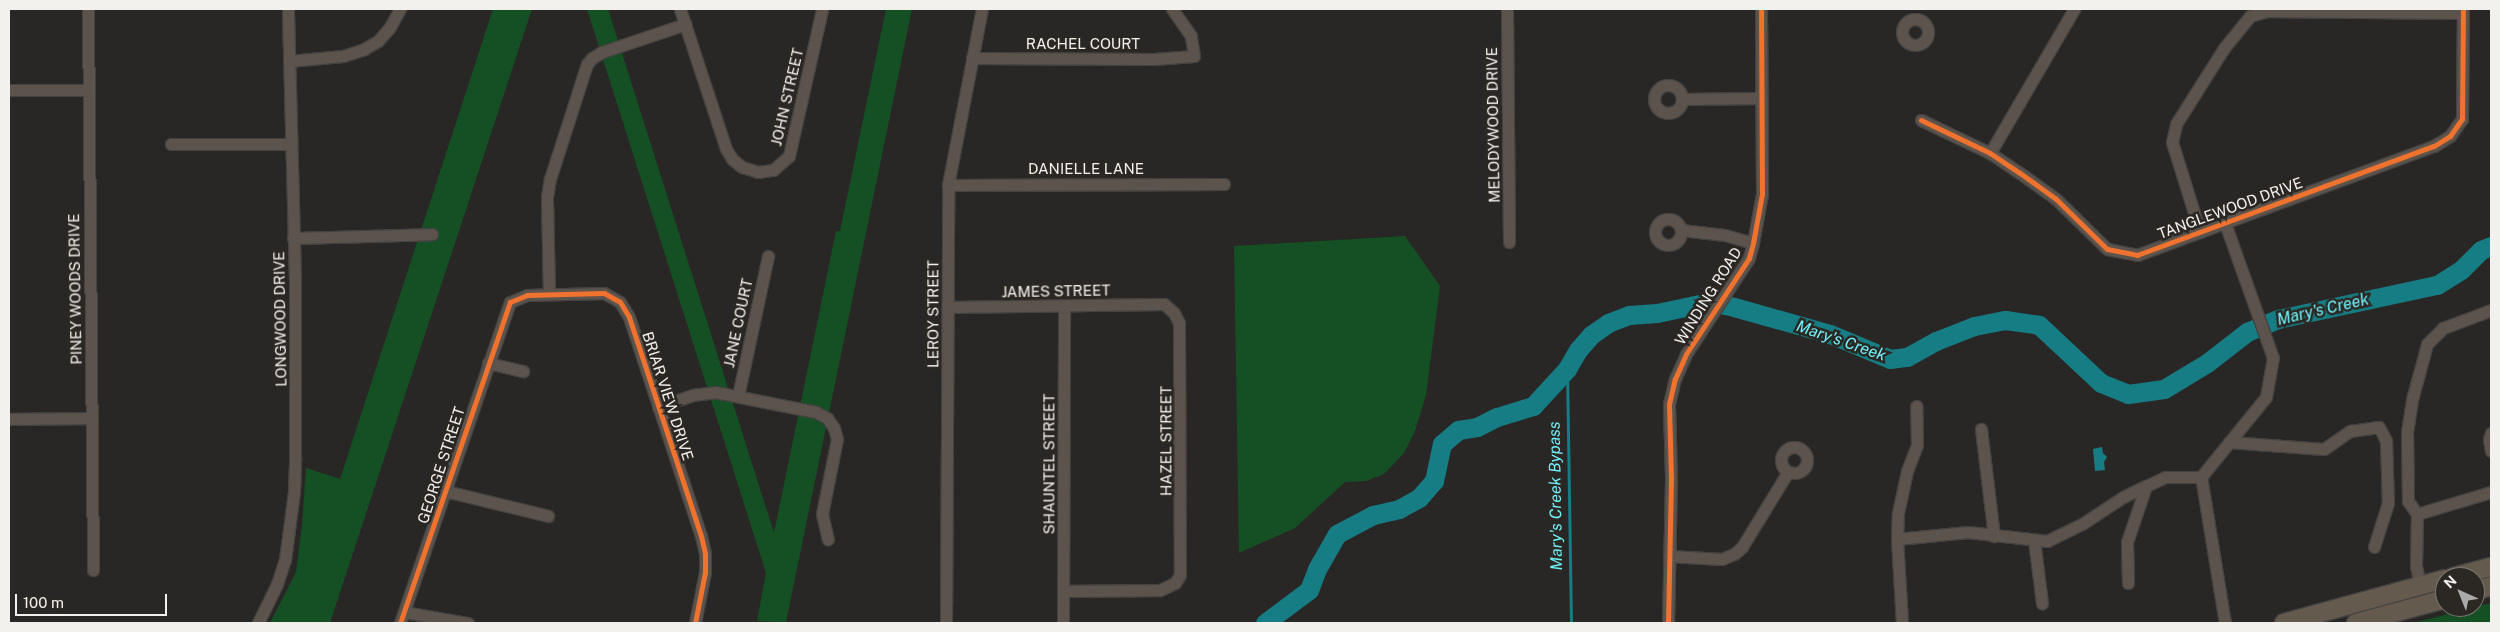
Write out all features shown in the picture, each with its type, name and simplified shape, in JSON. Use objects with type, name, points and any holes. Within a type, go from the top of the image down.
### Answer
[{"type":"main road","points":[[2284,623],[2435,582]]},
{"type":"main road","points":[[2356,623],[2435,602]]},
{"type":"street","name":"PINEY WOODS DRIVE","points":[[88,9],[93,570]]},
{"type":"street","name":"LONGWOOD DRIVE","points":[[258,623],[277,584],[284,560],[294,492],[296,402],[288,9]]},
{"type":"street","points":[[289,61],[343,56],[364,49],[378,41],[390,27],[400,9]]},
{"type":"street","points":[[549,294],[547,197],[550,179],[587,64],[597,55],[685,24],[680,9]]},
{"type":"street","name":"JOHN STREET","points":[[685,24],[726,149],[732,159],[742,167],[758,172],[773,170],[789,156],[822,9]]},
{"type":"street","name":"LEROY STREET","points":[[946,623],[949,307],[948,184],[982,9]]},
{"type":"street","name":"RACHEL COURT","points":[[972,58],[1154,58],[1194,56],[1191,36],[1172,9]]},
{"type":"street","name":"MELODYWOOD DRIVE","points":[[1507,9],[1509,242]]},
{"type":"street","name":"WINDING ROAD","points":[[1668,623],[1671,477],[1669,404],[1675,379],[1686,354],[1749,258],[1753,243],[1762,194],[1761,9]]},
{"type":"street","points":[[1990,153],[2074,9]]},
{"type":"street","points":[[2200,232],[2172,142],[2176,124],[2224,48],[2250,16],[2267,11],[2463,11]]},
{"type":"street","name":"TANGLEWOOD DRIVE","points":[[1921,120],[1990,153],[2056,199],[2107,249],[2137,255],[2434,146],[2450,136],[2462,119],[2463,11]]},
{"type":"street","points":[[9,90],[88,90]]},
{"type":"street","points":[[1682,99],[1761,98]]},
{"type":"street","points":[[171,144],[290,144]]},
{"type":"street","name":"DANIELLE LANE","points":[[948,184],[1224,184]]},
{"type":"street","points":[[2225,222],[2273,358],[2266,396],[2201,477],[2225,623]]},
{"type":"street","points":[[1681,230],[1725,235],[1753,243]]},
{"type":"street","points":[[293,238],[432,234]]},
{"type":"street","name":"JANE COURT","points":[[738,396],[768,256]]},
{"type":"street","name":"BRIAR VIEW DRIVE","points":[[505,315],[510,302],[527,295],[604,293],[620,302],[629,317],[705,554],[705,572],[695,623]]},
{"type":"street","name":"JAMES STREET","points":[[949,307],[1164,304]]},
{"type":"street","name":"HAZEL STREET","points":[[1064,591],[1160,590],[1175,583],[1181,567],[1180,334],[1179,323],[1174,313],[1164,304]]},
{"type":"street","name":"SHAUNTEL STREET","points":[[1063,623],[1064,306]]},
{"type":"street","points":[[2420,586],[2416,566],[2417,514],[2408,500],[2407,432],[2413,396],[2428,344],[2443,328],[2491,310]]},
{"type":"street","name":"GEORGE STREET","points":[[402,618],[505,315]]},
{"type":"street","points":[[488,363],[523,371]]},
{"type":"street","points":[[658,407],[702,393],[715,392],[816,412],[827,418],[834,428],[837,439],[822,514],[828,539]]},
{"type":"street","points":[[1902,623],[1897,539],[1898,513],[1907,470],[1917,444],[1916,406]]},
{"type":"street","points":[[9,419],[92,418]]},
{"type":"street","points":[[2229,442],[2324,449],[2350,432],[2379,427],[2386,441],[2388,502],[2374,547]]},
{"type":"street","points":[[1981,429],[1994,536]]},
{"type":"street","points":[[2491,433],[2489,438],[2491,451]]},
{"type":"street","points":[[1669,556],[1722,559],[1734,554],[1742,548],[1788,472]]},
{"type":"street","points":[[1897,539],[1968,532],[2047,541],[2082,524],[2123,497],[2165,478],[2201,477]]},
{"type":"street","points":[[2128,583],[2127,542],[2146,486]]},
{"type":"street","points":[[445,491],[548,516]]},
{"type":"street","points":[[2417,514],[2491,492]]},
{"type":"street","points":[[2034,540],[2042,603]]},
{"type":"street","points":[[402,618],[468,623]]},
{"type":"green space","points":[[493,9],[532,9],[330,623],[270,623],[296,572],[302,526],[306,468],[340,479]]},
{"type":"green space","points":[[587,9],[608,9],[774,533],[836,231],[840,231],[886,9],[912,9],[786,622],[757,621],[766,573]]},
{"type":"green space","points":[[1405,236],[1440,286],[1426,395],[1415,431],[1404,453],[1384,474],[1366,481],[1345,482],[1295,528],[1239,553],[1234,246]]},
{"type":"green space","points":[[2491,603],[2491,623],[2413,623],[2436,617],[2485,617],[2485,605]]},
{"type":"water","points":[[2102,447],[2103,453],[2107,457],[2104,462],[2105,470],[2095,471],[2093,449]]},
{"type":"waterway","name":"Mary's Creek","points":[[1265,623],[1309,590],[1317,569],[1337,534],[1373,515],[1399,509],[1419,498],[1434,481],[1442,444],[1458,430],[1477,427],[1497,417],[1533,406],[1567,369],[1578,350],[1591,335],[1608,323],[1629,315],[1657,313],[1709,302],[1734,307],[1830,334],[1890,359],[1907,357],[1936,341],[1974,326],[2005,320],[2039,325],[2101,383],[2128,394],[2164,389],[2207,363],[2247,332],[2278,319],[2437,285],[2461,270],[2481,250],[2491,246]]},
{"type":"waterway","name":"Mary's Creek Bypass","points":[[1567,369],[1571,623]]},
{"type":"cycle path","points":[[1668,623],[1671,477],[1669,404],[1675,379],[1686,354],[1749,258],[1753,243],[1762,194],[1761,9]]},
{"type":"cycle path","points":[[1921,120],[1990,153],[2020,173],[2056,199],[2107,249],[2137,255],[2434,146],[2450,136],[2462,119],[2463,9]]},
{"type":"cycle path","points":[[400,623],[510,302],[527,295],[604,293],[620,302],[629,317],[701,536],[705,554],[705,572],[695,623]]}]
